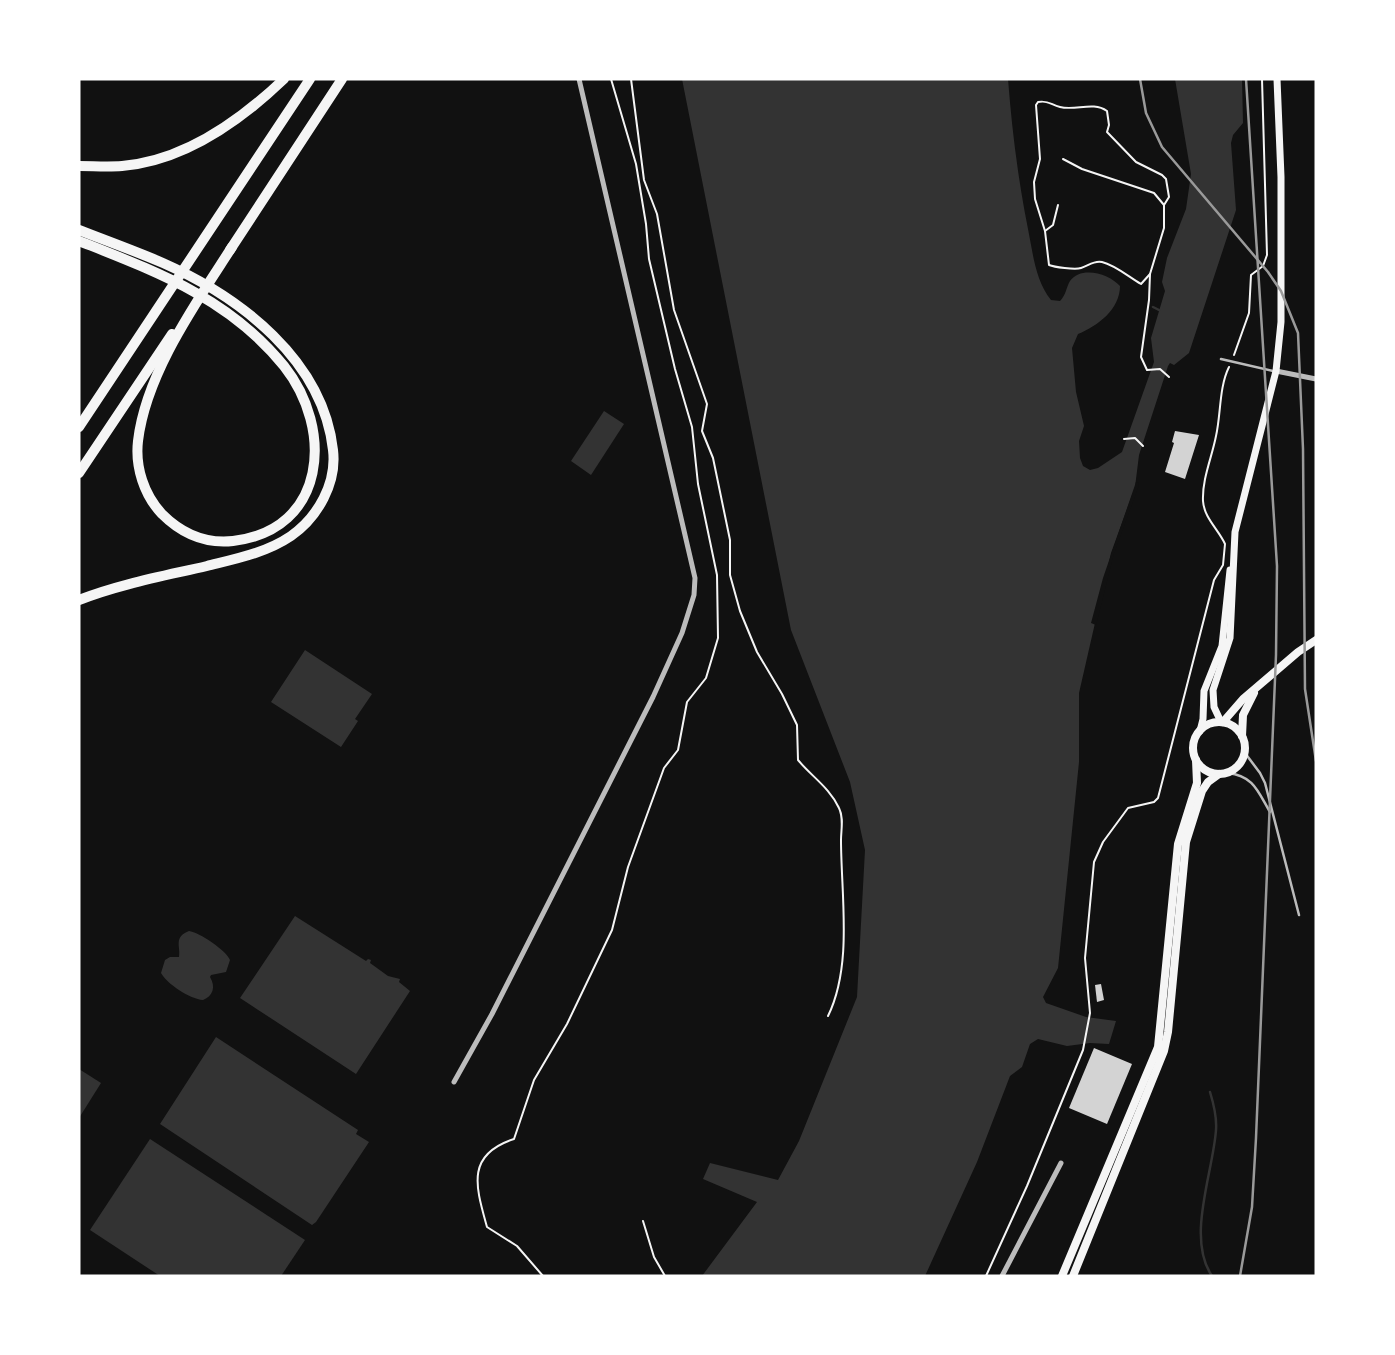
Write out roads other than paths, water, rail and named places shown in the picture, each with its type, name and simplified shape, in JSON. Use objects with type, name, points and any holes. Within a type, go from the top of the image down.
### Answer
[{"type":"highway","points":[[79,166],[142,163],[184,150],[245,115],[284,79]]},
{"type":"highway","points":[[79,427],[310,79]]},
{"type":"highway","points":[[79,473],[342,79]]},
{"type":"highway","points":[[79,230],[162,262],[194,278],[239,307],[283,346],[316,391],[333,444],[334,472],[328,491],[302,526],[273,545],[239,558],[127,584],[79,600]]},
{"type":"highway","points":[[79,241],[156,272],[196,292],[229,315],[270,351],[295,383],[310,416],[316,457],[308,489],[289,517],[261,535],[222,542],[200,539],[184,532],[158,510],[140,476],[138,442],[150,398],[169,353],[232,247]]},
{"type":"main road","points":[[1062,1276],[1158,1047],[1178,844],[1197,783],[1193,748],[1200,731],[1204,691],[1222,646],[1237,523],[1276,371],[1281,301],[1281,177],[1277,79]]},
{"type":"main road","points":[[1222,722],[1214,707],[1213,691],[1230,638],[1233,555]]},
{"type":"main road","points":[[1222,722],[1243,699],[1316,640]]},
{"type":"main road","points":[[1073,1276],[1166,1046],[1188,833],[1202,791],[1208,782],[1239,765],[1245,753],[1242,736],[1243,715],[1255,691]]},
{"type":"main road","points":[[1200,731],[1208,725],[1222,722],[1232,725],[1242,736]]},
{"type":"main road","points":[[1196,760],[1208,772],[1224,774]]},
{"type":"street","points":[[454,1082],[492,1014],[653,697],[682,633],[694,595],[695,578],[579,79]]},
{"type":"street","points":[[1276,371],[1316,379]]},
{"type":"street","points":[[1002,1276],[1061,1163]]},
{"type":"lane","points":[[1221,359],[1276,371]]},
{"type":"lane","points":[[1245,753],[1263,778],[1270,798],[1272,815],[1299,915]]},
{"type":"lane","points":[[1224,774],[1242,776],[1252,782],[1272,815]]},
{"type":"waterway","points":[[1153,307],[1159,310]]},
{"type":"waterway","points":[[1210,1092],[1216,1130],[1203,1205],[1201,1243],[1212,1276]]},
{"type":"railway","points":[[1140,79],[1146,113],[1162,147],[1268,272],[1281,291],[1298,333],[1303,449],[1305,689],[1316,761]]},
{"type":"railway","points":[[1240,1276],[1252,1207],[1256,1138],[1276,655],[1277,566],[1246,79]]}]
